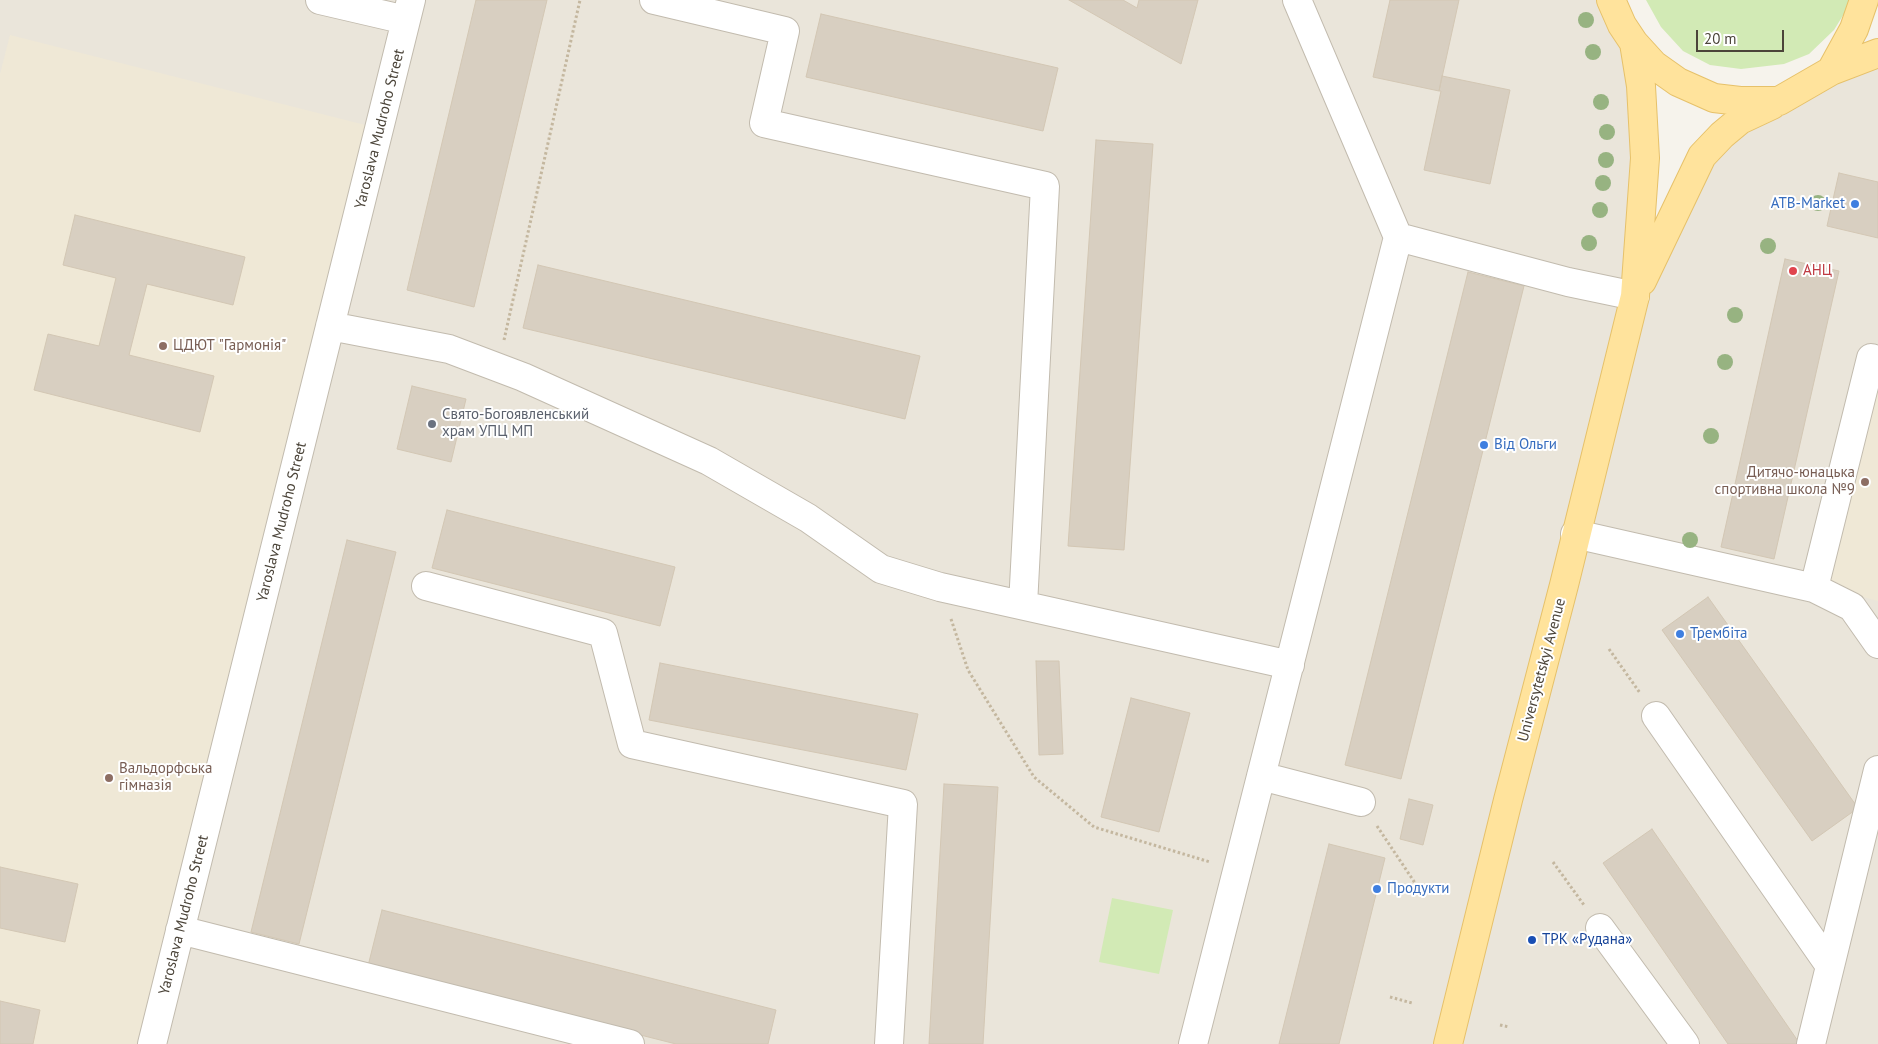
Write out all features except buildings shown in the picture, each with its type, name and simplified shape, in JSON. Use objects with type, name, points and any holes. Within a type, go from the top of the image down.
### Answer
[{"type":"main road","points":[[1611,0],[1622,25],[1634,43],[1654,65],[1678,82],[1714,98],[1740,101],[1779,101]]},
{"type":"main road","points":[[1831,71],[1854,29],[1864,0]]},
{"type":"main road","points":[[1634,43],[1641,86],[1645,158],[1635,296]]},
{"type":"main road","points":[[1635,296],[1702,156],[1722,135],[1740,120],[1779,101],[1831,71],[1878,52]]},
{"type":"main road","name":"Universytetskyi Avenue","points":[[1448,1044],[1635,296]]},
{"type":"street","points":[[320,0],[409,10]]},
{"type":"street","points":[[654,0],[785,31],[764,123],[1045,186],[1023,605]]},
{"type":"street","points":[[1193,1044],[1398,238],[1297,0]]},
{"type":"street","name":"Yaroslava Mudroho Street","points":[[152,1044],[330,326],[381,129],[409,10]]},
{"type":"street","points":[[1398,238],[1568,282],[1635,296]]},
{"type":"street","points":[[330,326],[449,349],[498,368],[709,461],[808,518],[882,569],[940,587],[1290,665]]},
{"type":"street","points":[[1814,588],[1871,358],[1878,360]]},
{"type":"street","points":[[1576,534],[1814,588],[1852,607],[1878,644]]},
{"type":"street","points":[[426,586],[603,633],[632,744],[903,804],[889,1044]]},
{"type":"street","points":[[1656,716],[1830,966]]},
{"type":"street","points":[[1811,1044],[1878,770]]},
{"type":"street","points":[[1261,776],[1361,802]]},
{"type":"street","points":[[1600,928],[1685,1044]]},
{"type":"street","points":[[180,930],[630,1044]]},
{"type":"path","points":[[498,368],[580,0]]},
{"type":"path","points":[[940,587],[968,670],[1034,777],[1094,827],[1237,870]]},
{"type":"path","points":[[1609,648],[1656,716]]},
{"type":"path","points":[[1361,802],[1417,886]]},
{"type":"path","points":[[1553,862],[1600,928]]},
{"type":"path","points":[[1390,997],[1412,1003]]},
{"type":"path","points":[[1500,1025],[1509,1027]]},
{"type":"shaded area","points":[[0,0],[1612,0],[1641,86],[1635,294],[1702,156],[1878,53],[1878,1044],[0,1044]]},
{"type":"shaded area","name":"ЦДЮТ \"Гармонія\"","points":[[10,35],[381,129],[152,1044],[0,1044],[0,74]]},
{"type":"shaded area","name":"Дитячо-юнацька спортивна школа №9","points":[[1878,376],[1878,601],[1825,587]]},
{"type":"green space","points":[[1646,0],[1851,0],[1834,30],[1809,54],[1784,64],[1741,69],[1710,65],[1683,51],[1661,27]]},
{"type":"green space","points":[[1112,898],[1173,910],[1159,974],[1099,962]]},
{"type":"place","name":"ATB-Market","points":[[1855,204]]},
{"type":"place","name":"АНЦ","points":[[1793,271]]},
{"type":"place","name":"ЦДЮТ \"Гармонія\"","points":[[163,346]]},
{"type":"place","name":"Свято-Богоявленський храм УПЦ МП","points":[[432,424]]},
{"type":"place","name":"Від Ольги","points":[[1484,445]]},
{"type":"place","name":"Дитячо-юнацька спортивна школа №9","points":[[1865,482]]},
{"type":"place","name":"Трембіта","points":[[1680,634]]},
{"type":"place","name":"Вальдорфська гімназія","points":[[109,778]]},
{"type":"place","name":"Продукти","points":[[1377,889]]},
{"type":"place","name":"ТРК «Рудана»","points":[[1532,940]]}]
